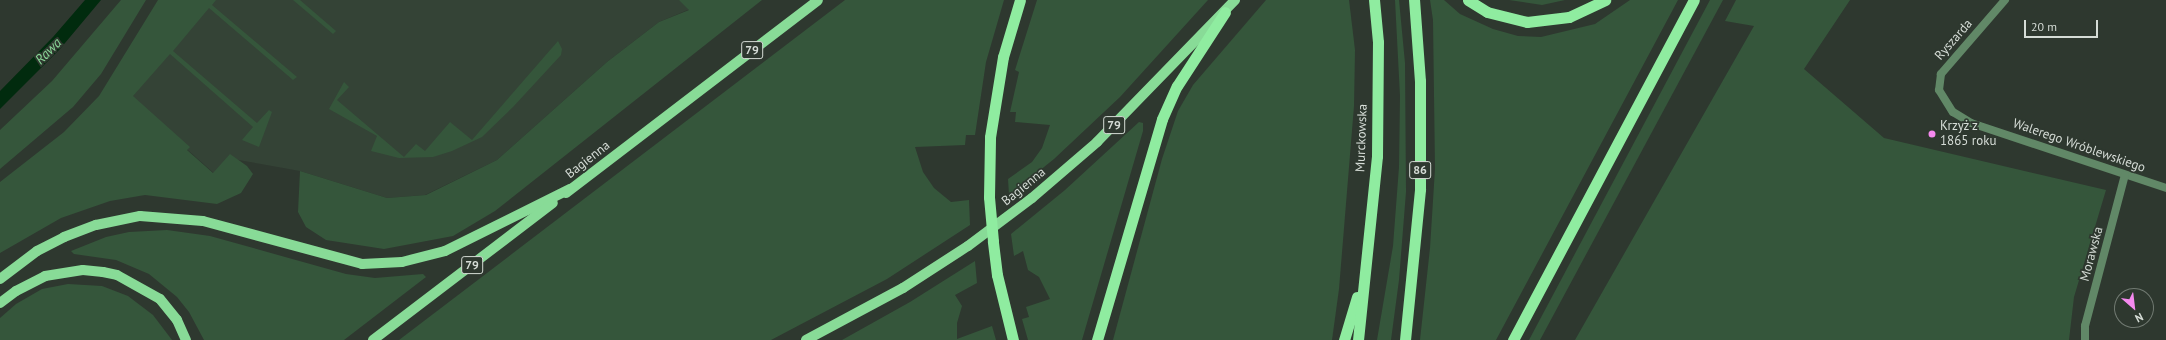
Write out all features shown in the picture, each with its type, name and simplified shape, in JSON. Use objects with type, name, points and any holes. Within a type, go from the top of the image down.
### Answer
[{"type":"highway","points":[[1013,340],[997,274],[989,189],[993,111],[1003,57],[1020,0]]},
{"type":"highway","name":"Murckowska","points":[[1363,277],[1377,156],[1378,42],[1374,0]]},
{"type":"highway","name":"86","points":[[1406,340],[1420,189],[1420,81],[1414,0]]},
{"type":"highway","points":[[1468,0],[1488,12],[1527,22],[1569,17],[1605,0]]},
{"type":"highway","points":[[1513,340],[1694,0]]},
{"type":"highway","points":[[1097,340],[1162,119],[1177,86],[1225,12]]},
{"type":"highway","points":[[1344,340],[1363,277]]},
{"type":"highway","points":[[1358,340],[1363,277]]},
{"type":"main road","name":"Bagienna","points":[[373,340],[818,0]]},
{"type":"main road","name":"79","points":[[1225,12],[1235,0]]},
{"type":"main road","name":"Bagienna","points":[[806,340],[864,311],[928,272],[1032,198],[1097,142],[1225,12]]},
{"type":"main road","points":[[0,279],[37,251],[64,237],[96,225],[140,216],[203,221],[362,264],[402,262],[445,251],[570,189]]},
{"type":"main road","points":[[0,304],[16,291],[45,276],[83,270],[103,272],[117,275],[160,299],[177,320],[186,340]]},
{"type":"street","name":"Ryszarda","points":[[1944,102],[1939,90],[1941,74],[2005,0]]},
{"type":"street","name":"Walerego Wróblewskiego","points":[[1944,102],[1953,112],[1971,123],[2166,188]]},
{"type":"street","name":"Morawska","points":[[2085,340],[2085,326],[2125,175]]},
{"type":"shaded area","points":[[121,0],[146,0],[101,74],[73,107],[0,169],[0,130],[52,81]]},
{"type":"shaded area","points":[[158,0],[216,0],[212,5],[297,77],[293,80],[209,8],[173,51],[257,123],[269,110],[272,112],[259,147],[242,140],[253,127],[170,54],[133,96],[190,147],[187,150],[213,173],[230,154],[247,166],[253,174],[241,193],[217,204],[145,195],[110,201],[61,218],[0,253],[0,182],[64,132],[99,96]]},
{"type":"shaded area","points":[[178,0],[701,0],[690,9],[659,22],[607,62],[497,160],[425,195],[387,198],[300,171],[233,159],[216,175],[110,81]]},
{"type":"shaded area","points":[[293,0],[300,0],[336,31],[333,34]]},
{"type":"shaded area","points":[[679,0],[762,0],[495,211],[453,236],[384,249],[326,240],[306,227],[298,212],[300,171],[387,198],[426,195],[497,160],[607,62],[659,22],[689,10]]},
{"type":"shaded area","points":[[845,0],[1004,0],[986,62],[975,135],[966,135],[965,145],[915,147],[923,172],[934,188],[951,202],[969,200],[970,225],[887,279],[771,340],[399,340]]},
{"type":"shaded area","points":[[1037,0],[1208,0],[1120,97],[1054,159],[1009,195],[1008,179],[1032,162],[1042,148],[1050,125],[1015,122],[1016,112],[1010,112],[1019,72],[1015,70]]},
{"type":"shaded area","points":[[1266,0],[1349,0],[1355,50],[1354,106],[1339,289],[1332,340],[1113,340],[1162,159],[1178,111],[1193,85]]},
{"type":"shaded area","points":[[1395,0],[1399,0],[1405,63],[1406,192],[1399,280],[1391,340],[1377,340],[1393,246],[1399,167],[1400,96]]},
{"type":"shaded area","points":[[1430,0],[1444,0],[1460,14],[1493,29],[1518,36],[1541,37],[1595,24],[1630,0],[1678,0],[1496,340],[1420,340],[1430,248],[1435,169],[1433,20]]},
{"type":"shaded area","points":[[1509,0],[1565,0],[1542,5]]},
{"type":"shaded area","points":[[1710,0],[1723,0],[1540,340],[1529,340]]},
{"type":"shaded area","points":[[1736,0],[1850,0],[1804,69],[1884,138],[2106,190],[2074,297],[2069,340],[1575,340],[1754,26],[1725,21]]},
{"type":"shaded area","points":[[558,41],[562,49],[561,55],[513,107],[482,137],[452,151],[433,157],[399,158],[371,151],[377,136],[329,109],[344,82],[349,87],[337,100],[404,157],[416,144],[425,151],[450,122],[472,140]]},
{"type":"shaded area","points":[[1139,122],[1143,123],[1143,131],[1082,340],[1028,340],[1022,319],[1029,317],[1026,307],[1050,299],[1039,277],[1028,270],[1023,251],[1014,256],[1011,234],[1065,190]]},
{"type":"shaded area","points":[[167,230],[210,236],[346,274],[375,278],[423,274],[426,277],[344,340],[204,340],[189,312],[177,297],[149,274],[116,260],[74,254],[71,251],[106,237],[129,232]]},
{"type":"shaded area","points":[[975,261],[977,283],[955,295],[962,306],[957,323],[957,339],[992,326],[996,340],[842,340],[910,302]]},
{"type":"shaded area","points":[[68,284],[102,286],[128,296],[153,315],[172,340],[0,340],[0,318],[16,304],[42,289]]},
{"type":"water","name":"Rawa","points":[[85,0],[101,0],[60,49],[0,109],[0,91],[53,37]]},
{"type":"place","name":"Krzyż z 1865 roku","points":[[1932,134]]}]
